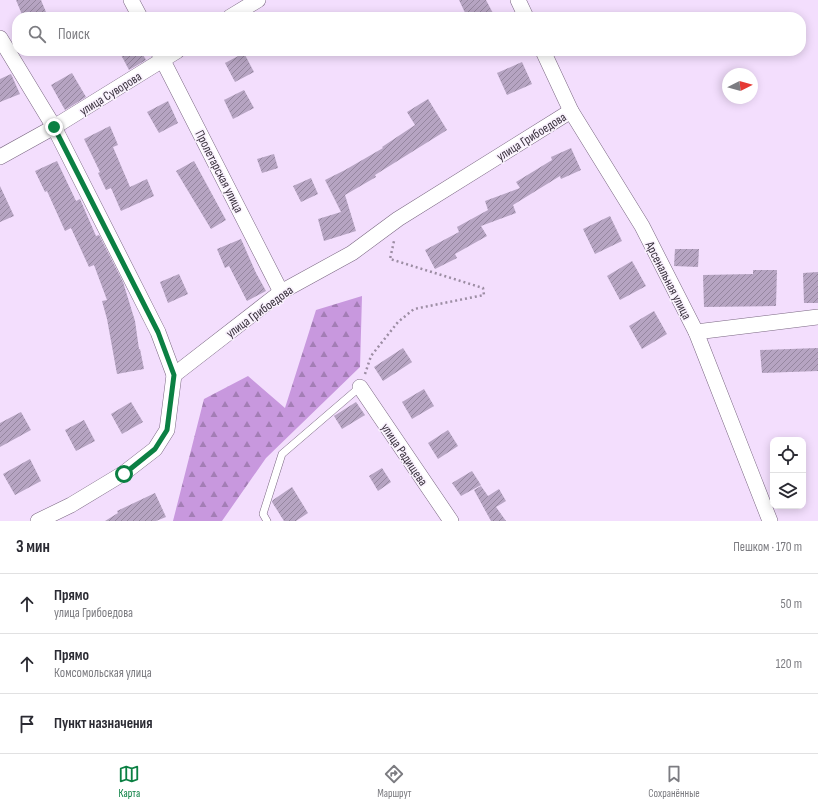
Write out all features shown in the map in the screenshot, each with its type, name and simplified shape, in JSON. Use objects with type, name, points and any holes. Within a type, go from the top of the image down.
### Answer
[{"type":"street","points":[[131,0],[137,12]]},
{"type":"street","points":[[238,12],[258,0]]},
{"type":"street","points":[[518,0],[524,12]]},
{"type":"street","points":[[0,38],[54,127],[158,332],[174,375],[167,430],[155,449],[124,474],[71,505],[38,521]]},
{"type":"street","name":"улица Суворова","points":[[0,157],[54,127],[159,56]]},
{"type":"street","name":"Пролетарская улица","points":[[161,56],[282,292]]},
{"type":"street","name":"Арсенальная улица","points":[[545,56],[571,111],[642,226],[696,332],[770,521]]},
{"type":"street","name":"улица Грибоедова","points":[[174,375],[282,292],[352,253],[398,219],[571,111]]},
{"type":"street","points":[[696,332],[818,317]]},
{"type":"street","name":"улица Радищева","points":[[360,387],[452,521]]},
{"type":"lane","points":[[267,521],[264,514],[282,454],[360,387]]},
{"type":"path","points":[[372,356],[398,322],[414,309],[484,295],[482,288],[390,259]]},
{"type":"green space","points":[[362,296],[360,367],[266,458],[222,521],[173,521],[204,399],[248,376],[285,408],[316,310]]},
{"type":"building","points":[[16,0],[41,0],[46,12],[21,12]]},
{"type":"building","points":[[459,0],[486,0],[492,12],[465,12]]},
{"type":"building","points":[[122,56],[144,56],[146,60],[129,70]]},
{"type":"building","points":[[238,56],[246,56],[254,72],[235,82],[225,63]]},
{"type":"building","points":[[522,62],[532,84],[507,95],[497,73]]},
{"type":"building","points":[[72,73],[86,97],[65,110],[51,85]]},
{"type":"building","points":[[11,74],[20,94],[0,102],[0,79]]},
{"type":"building","points":[[244,90],[254,108],[233,119],[224,100]]},
{"type":"building","points":[[428,99],[447,130],[375,175],[376,177],[345,195],[356,231],[324,241],[318,219],[341,212],[325,180],[383,148],[382,147],[415,125],[407,112]]},
{"type":"building","points":[[168,101],[178,123],[159,133],[147,112]]},
{"type":"building","points":[[110,126],[118,145],[113,147],[130,187],[147,179],[154,196],[121,211],[111,188],[106,190],[98,173],[100,172],[84,139]]},
{"type":"building","points":[[571,148],[581,170],[561,179],[560,176],[513,205],[516,213],[481,226],[487,236],[455,254],[457,258],[435,269],[425,250],[459,232],[457,227],[488,210],[485,201],[520,188],[516,182],[552,160],[551,157]]},
{"type":"building","points":[[274,154],[278,168],[262,173],[257,159]]},
{"type":"building","points":[[57,161],[76,201],[80,199],[96,236],[99,235],[123,282],[135,321],[139,349],[144,369],[117,374],[107,319],[102,301],[107,300],[94,265],[89,267],[71,228],[65,231],[47,191],[45,192],[35,171]]},
{"type":"building","points":[[194,161],[226,220],[211,229],[176,171]]},
{"type":"building","points":[[311,178],[318,194],[301,202],[293,186]]},
{"type":"building","points":[[0,186],[14,216],[0,222]]},
{"type":"building","points":[[610,216],[622,241],[595,254],[583,229]]},
{"type":"building","points":[[241,239],[256,273],[266,291],[247,301],[229,266],[225,268],[217,249]]},
{"type":"building","points":[[675,249],[699,249],[698,267],[674,266]]},
{"type":"building","points":[[632,261],[646,286],[620,300],[607,276]]},
{"type":"building","points":[[753,270],[777,270],[776,306],[704,307],[703,275],[753,274]]},
{"type":"building","points":[[818,272],[818,303],[804,303],[803,273]]},
{"type":"building","points":[[179,274],[188,294],[168,303],[160,282]]},
{"type":"building","points":[[654,311],[667,334],[642,349],[629,326]]},
{"type":"building","points":[[403,348],[412,362],[383,381],[374,367]]},
{"type":"building","points":[[818,348],[818,371],[762,373],[760,350]]},
{"type":"building","points":[[424,389],[434,406],[412,419],[402,402]]},
{"type":"building","points":[[131,402],[143,422],[122,434],[111,414]]},
{"type":"building","points":[[356,402],[365,415],[342,429],[334,416]]},
{"type":"building","points":[[21,412],[31,430],[0,447],[0,423]]},
{"type":"building","points":[[84,420],[95,441],[76,451],[65,430]]},
{"type":"building","points":[[448,430],[458,446],[438,459],[428,443]]},
{"type":"building","points":[[30,459],[41,481],[15,495],[3,474]]},
{"type":"building","points":[[382,468],[391,482],[378,491],[369,476]]},
{"type":"building","points":[[472,471],[481,485],[461,496],[452,483]]},
{"type":"building","points":[[481,486],[488,496],[499,489],[506,501],[496,507],[506,521],[491,521],[474,490]]},
{"type":"building","points":[[292,487],[308,513],[296,521],[284,521],[272,502]]},
{"type":"building","points":[[155,493],[166,517],[156,521],[105,521],[118,513],[117,511]]},
{"type":"route","points":[[54,127],[158,332],[174,375],[167,430],[155,449],[124,474]]}]
